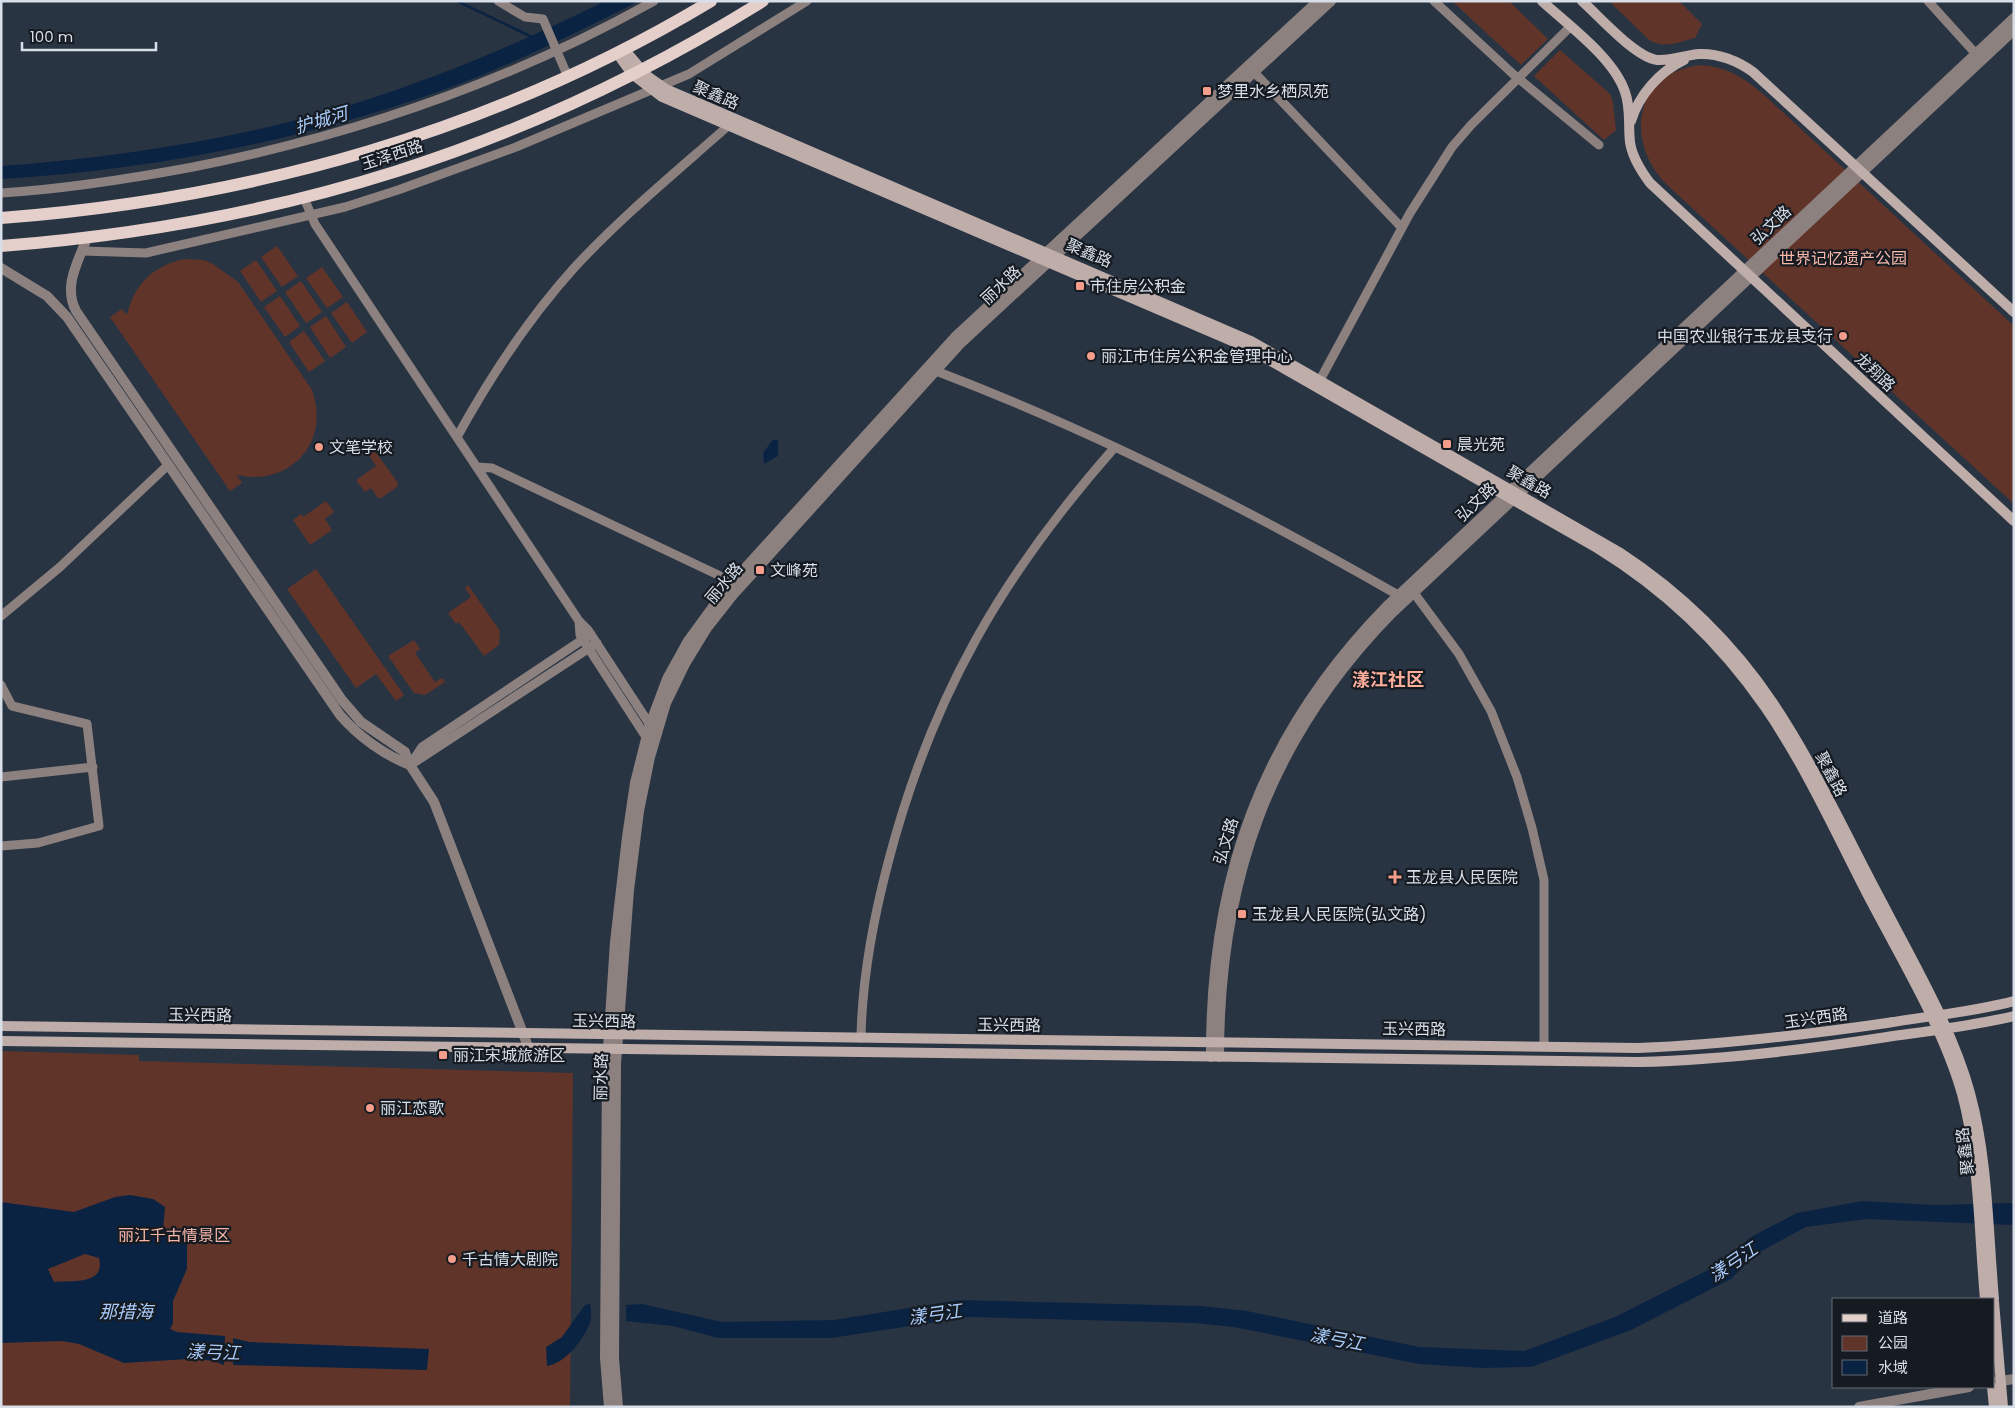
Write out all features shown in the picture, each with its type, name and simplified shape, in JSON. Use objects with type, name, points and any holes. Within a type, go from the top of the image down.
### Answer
[{"type":"main road","name":"玉泽西路","points":[[1,218],[161,200],[283,176],[372,151],[452,124],[568,77],[711,1]]},
{"type":"main road","name":"玉泽西路","points":[[1,246],[87,238],[205,220],[304,198],[380,177],[489,140],[570,106],[638,73],[762,1]]},
{"type":"main road","name":"龙翔路","points":[[1542,1],[1603,58],[1621,81],[1628,101],[1632,152],[1650,183],[2014,521]]},
{"type":"main road","points":[[1582,1],[1644,55],[1657,60],[1699,54],[1731,60],[1753,72],[2014,312]]},
{"type":"main road","name":"聚鑫路","points":[[620,51],[638,73],[656,88],[662,97],[728,126],[1252,341],[1512,495],[1609,555],[1649,583],[1694,622],[1738,670],[1788,744],[1964,1072],[1975,1112],[1984,1234],[1994,1298]]},
{"type":"main road","points":[[1630,128],[1636,108],[1654,82],[1675,65],[1699,54]]},
{"type":"main road","name":"聚鑫路","points":[[656,88],[1048,256],[1248,348],[1512,495]]},
{"type":"main road","name":"玉兴西路","points":[[1,1026],[524,1035],[1638,1048],[1717,1044],[1798,1036],[1934,1016],[2014,1001]]},
{"type":"main road","name":"玉兴西路","points":[[1,1041],[529,1050],[1678,1061],[1792,1051],[2014,1016]]},
{"type":"main road","name":"聚鑫路","points":[[1984,1234],[1985,1298]]},
{"type":"main road","name":"聚鑫路","points":[[1994,1407],[1996,1383],[1995,1342]]},
{"type":"main road","name":"聚鑫路","points":[[1996,1383],[2003,1407]]},
{"type":"street","points":[[498,1],[525,18],[543,19],[568,77]]},
{"type":"street","points":[[1,193],[44,190],[133,178],[221,161],[308,141],[382,120],[443,100],[557,50],[654,1]]},
{"type":"street","points":[[82,251],[146,253],[344,207],[452,171],[689,74],[807,1]]},
{"type":"street","name":"丽水路","points":[[609,1407],[605,1358],[612,1050],[627,837],[635,783],[651,736],[675,683],[696,646],[720,611],[776,546],[961,343],[1048,256],[1318,1]]},
{"type":"street","name":"丽水路","points":[[613,1036],[635,838],[653,747],[650,725],[658,700],[677,660],[704,617],[732,582],[955,337],[1254,72],[1331,1]]},
{"type":"street","points":[[1434,1],[1518,78],[1599,146]]},
{"type":"street","points":[[1928,1],[1976,54]]},
{"type":"street","name":"弘文路","points":[[1860,169],[2014,18]]},
{"type":"street","points":[[1320,380],[1402,228],[1452,147],[1470,124],[1570,27]]},
{"type":"street","name":"弘文路","points":[[1215,1057],[1213,983],[1220,924],[1233,866],[1251,809],[1284,739],[1312,695],[1355,639],[1398,596],[1512,495],[1860,169],[2014,30]]},
{"type":"street","points":[[1254,72],[1402,228]]},
{"type":"street","points":[[457,437],[508,353],[561,284],[612,230],[728,126]]},
{"type":"street","points":[[304,198],[310,216],[650,725]]},
{"type":"street","points":[[87,238],[70,282],[70,295],[76,311],[342,700],[366,726],[405,752],[410,765],[434,802],[529,1050]]},
{"type":"street","points":[[1,268],[40,291],[67,317],[340,715],[364,738],[399,761],[410,765]]},
{"type":"street","points":[[936,371],[1020,404],[1115,447],[1287,533],[1398,596]]},
{"type":"street","points":[[861,1038],[864,985],[885,877],[907,796],[944,700],[975,639],[1022,563],[1075,494],[1115,447]]},
{"type":"street","points":[[1,616],[60,567],[168,465]]},
{"type":"street","points":[[477,467],[492,468],[732,582]]},
{"type":"street","name":"弘文路","points":[[1215,1042],[1221,984],[1234,897],[1250,840],[1269,789],[1300,729],[1334,679],[1372,634],[1512,495]]},
{"type":"street","points":[[1414,593],[1459,654],[1487,705],[1508,752],[1532,828],[1544,880],[1544,1046]]},
{"type":"street","points":[[579,620],[580,635],[583,640],[651,736]]},
{"type":"street","points":[[410,765],[422,747],[591,634]]},
{"type":"street","points":[[410,765],[597,643]]},
{"type":"street","points":[[1,686],[12,706],[87,724],[99,826],[38,843],[1,846]]},
{"type":"street","points":[[1,777],[93,767]]},
{"type":"street","name":"丽水路","points":[[612,1050],[614,1358],[618,1407]]},
{"type":"street","points":[[1996,1383],[2014,1379]]},
{"type":"street","points":[[1859,1407],[1964,1388]]},
{"type":"green space","points":[[1452,1],[1509,1],[1548,39],[1521,65]]},
{"type":"green space","points":[[1609,1],[1679,1],[1702,24],[1695,38],[1672,44],[1655,43],[1649,40]]},
{"type":"green space","points":[[1560,50],[1610,94],[1613,102],[1616,130],[1604,140],[1534,76]]},
{"type":"green space","name":"世界记忆遗产公园","points":[[1701,65],[1719,68],[1734,74],[1763,94],[2014,326],[2014,504],[1665,183],[1652,166],[1644,147],[1641,128],[1643,110],[1650,94],[1662,80],[1679,70]]},
{"type":"green space","points":[[277,246],[298,276],[282,287],[261,257]]},
{"type":"green space","points":[[185,259],[204,260],[213,264],[238,282],[312,390],[316,409],[316,427],[311,443],[302,457],[289,467],[274,474],[256,477],[237,475],[242,483],[230,491],[110,317],[122,309],[127,315],[130,304],[140,285],[155,271]]},
{"type":"green space","points":[[256,260],[277,291],[261,302],[240,271]]},
{"type":"green space","points":[[322,267],[343,297],[327,308],[306,278]]},
{"type":"green space","points":[[301,281],[322,312],[306,323],[285,292]]},
{"type":"green space","points":[[280,296],[300,326],[285,337],[264,307]]},
{"type":"green space","points":[[347,302],[367,332],[352,343],[331,313]]},
{"type":"green space","points":[[326,316],[346,347],[330,358],[310,327]]},
{"type":"green space","points":[[304,331],[325,361],[309,372],[289,342]]},
{"type":"green space","points":[[375,451],[398,483],[397,487],[381,498],[378,498],[371,488],[365,492],[356,480],[376,466],[369,455]]},
{"type":"green space","points":[[326,501],[334,512],[325,519],[332,530],[310,545],[293,520],[301,514],[303,517]]},
{"type":"green space","points":[[316,569],[404,695],[396,701],[376,674],[356,688],[287,589]]},
{"type":"green space","points":[[468,585],[500,631],[499,645],[484,656],[459,622],[456,624],[448,613],[471,597],[465,588]]},
{"type":"green space","points":[[414,640],[420,649],[415,653],[435,682],[442,678],[445,682],[425,695],[414,693],[388,656]]},
{"type":"green space","name":"丽江千古情景区","points":[[1,1051],[139,1055],[139,1061],[573,1073],[570,1407],[1,1407]]},
{"type":"water","name":"护城河","points":[[605,1],[639,1],[487,73],[435,93],[329,126],[221,151],[166,161],[112,169],[1,179],[1,166],[73,160],[179,145],[285,123],[367,100],[488,55]]},
{"type":"water","points":[[776,439],[778,441],[778,456],[764,464],[763,453],[772,441]]},
{"type":"water","name":"那措海","points":[[130,1195],[153,1199],[165,1207],[163,1230],[187,1231],[187,1269],[173,1301],[173,1323],[170,1329],[177,1332],[225,1336],[224,1365],[205,1358],[124,1363],[79,1344],[62,1341],[1,1343],[1,1202],[74,1212],[115,1197]],"holes":[[[85,1254],[99,1258],[100,1267],[97,1273],[85,1280],[54,1282],[48,1269]]]},
{"type":"water","points":[[1862,1201],[1935,1205],[2014,1203],[2014,1225],[1866,1219],[1806,1227],[1756,1254],[1731,1279],[1631,1330],[1531,1367],[1482,1368],[1419,1364],[1234,1327],[1194,1323],[969,1317],[831,1338],[718,1338],[673,1326],[626,1321],[626,1305],[642,1304],[722,1322],[834,1320],[959,1300],[1201,1306],[1247,1311],[1419,1347],[1524,1351],[1615,1317],[1716,1266],[1751,1237],[1797,1213]]},
{"type":"water","points":[[590,1303],[591,1321],[583,1336],[567,1356],[547,1366],[546,1347],[562,1337],[584,1306]]},
{"type":"water","points":[[233,1338],[249,1342],[429,1349],[427,1370],[233,1365]]},
{"type":"waterway","points":[[457,1],[534,38]]},
{"type":"waterway","name":"漾弓江","points":[[202,1352],[255,1354]]},
{"type":"place","name":"梦里水乡栖凤苑","points":[[1207,91]]},
{"type":"place","name":"市住房公积金","points":[[1080,286]]},
{"type":"place","name":"中国农业银行玉龙县支行","points":[[1843,336]]},
{"type":"place","name":"丽江市住房公积金管理中心","points":[[1091,356]]},
{"type":"place","name":"晨光苑","points":[[1447,444]]},
{"type":"place","name":"文笔学校","points":[[319,447]]},
{"type":"place","name":"文峰苑","points":[[760,570]]},
{"type":"place","name":"玉龙县人民医院","points":[[1395,877]]},
{"type":"place","name":"玉龙县人民医院(弘文路)","points":[[1242,914]]},
{"type":"place","name":"丽江宋城旅游区","points":[[443,1055]]},
{"type":"place","name":"丽江恋歌","points":[[370,1108]]},
{"type":"place","name":"千古情大剧院","points":[[452,1259]]},
{"type":"district","name":"漾江社区","points":[[1388,679]]}]
